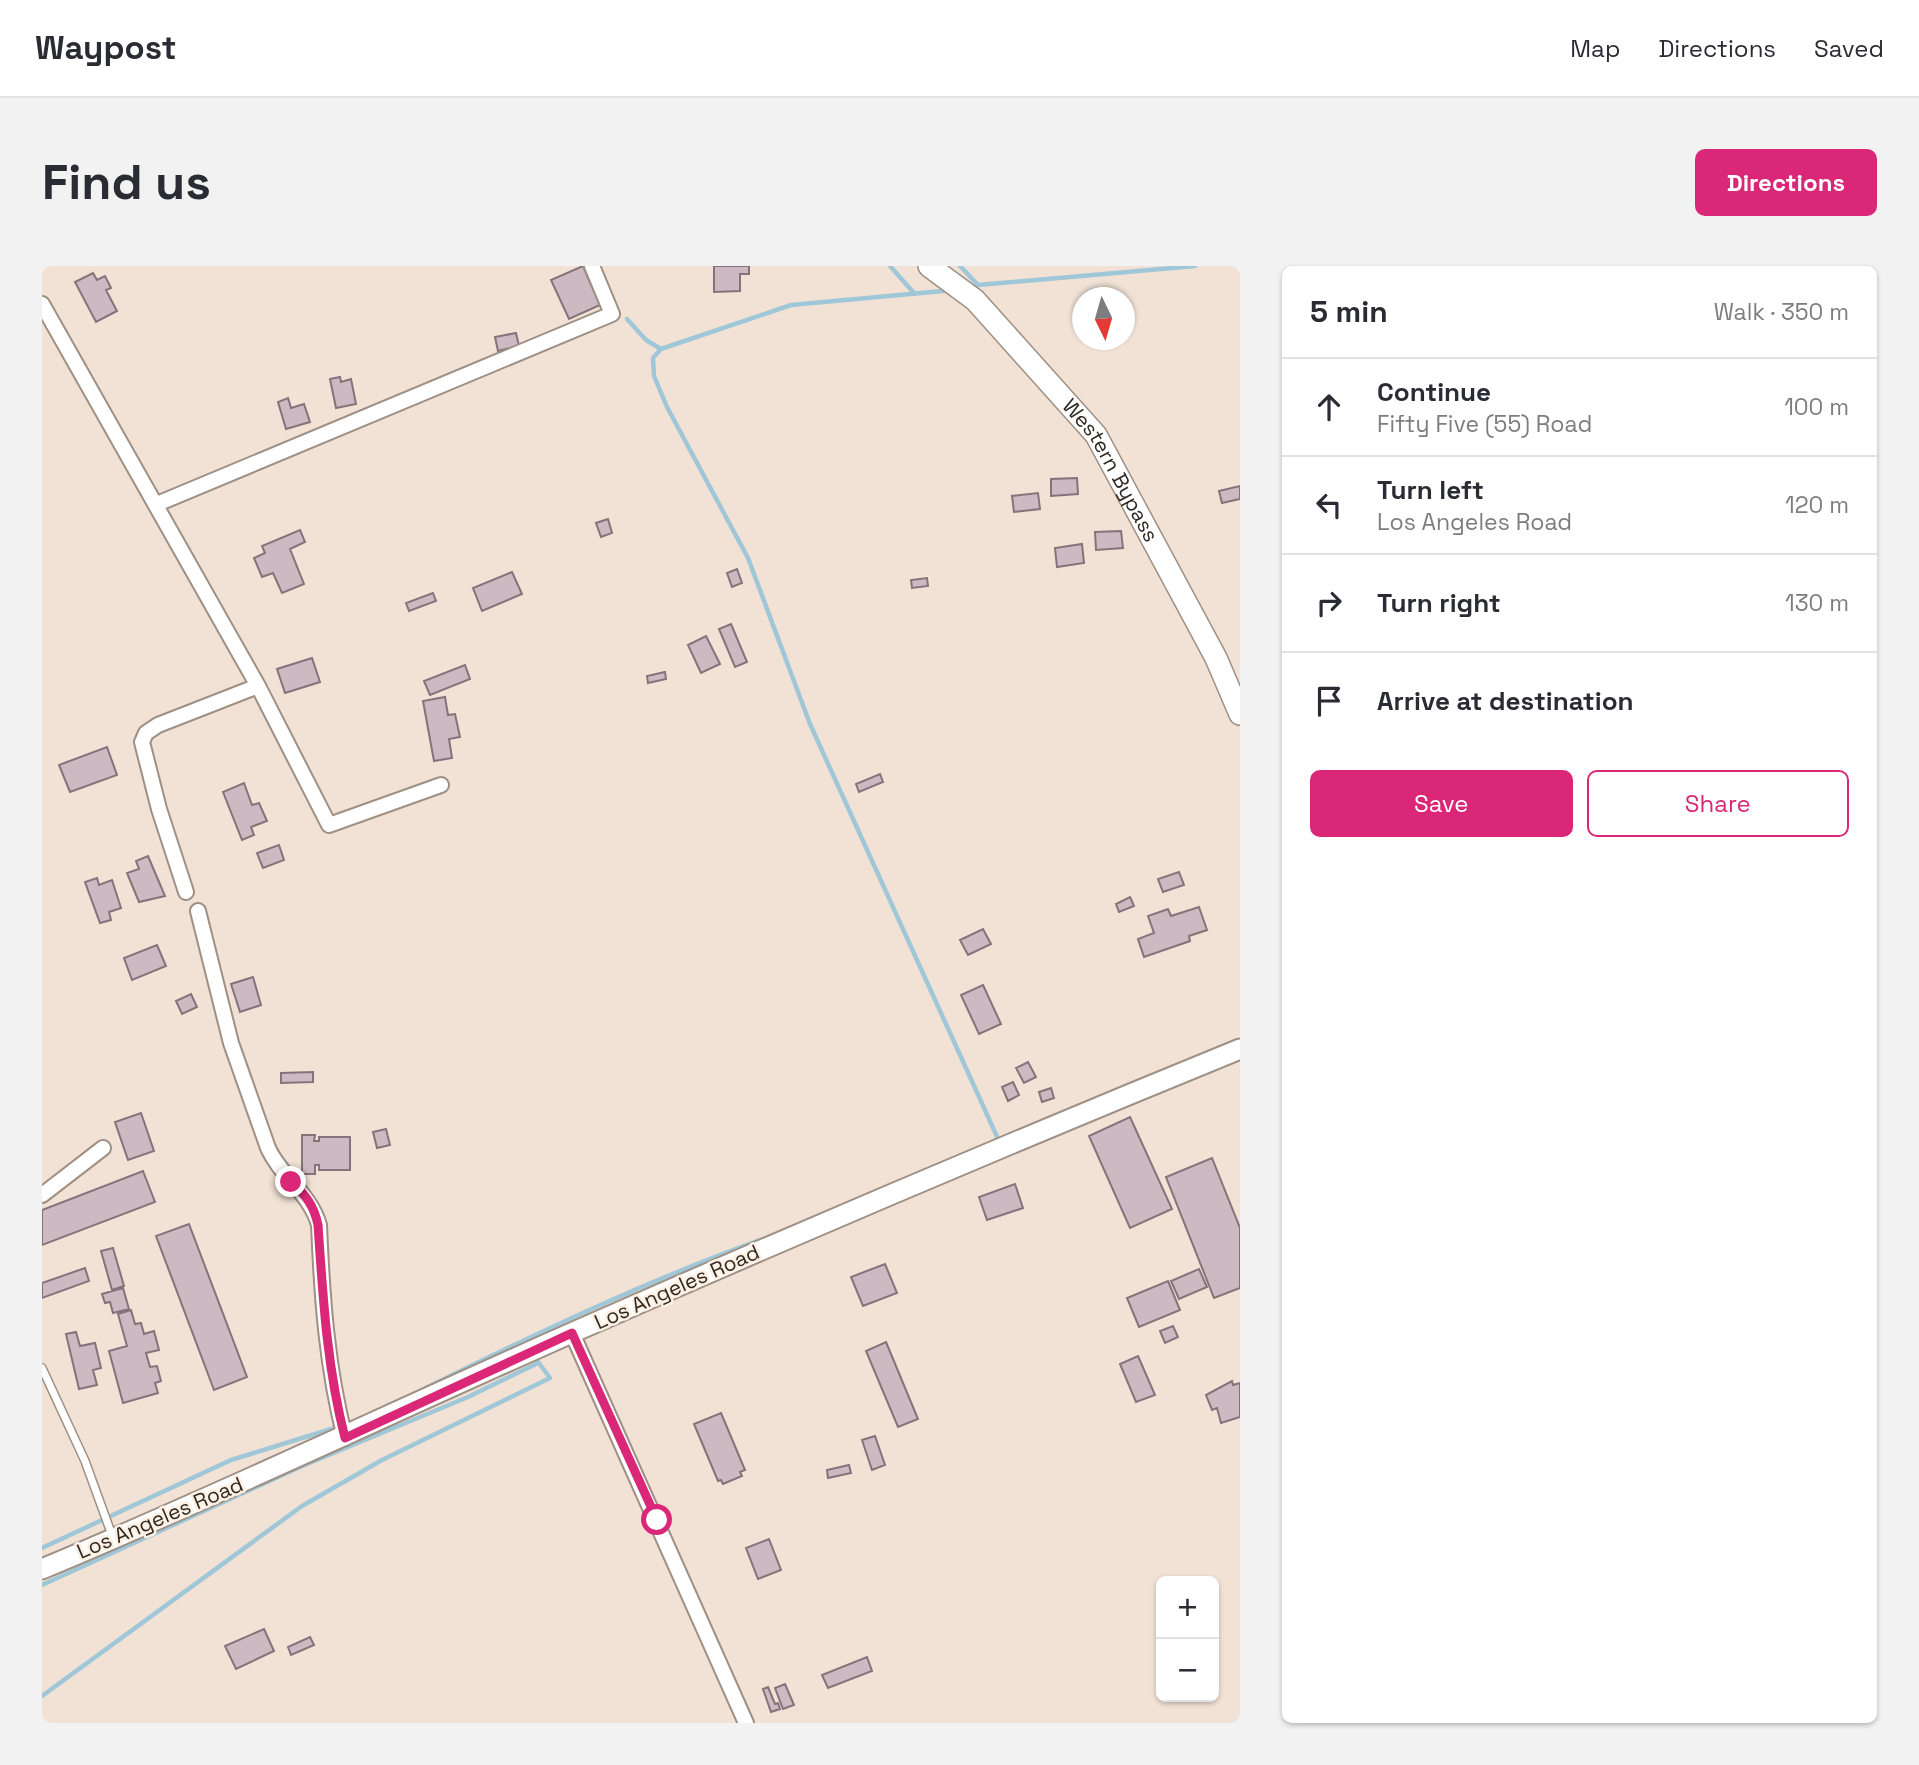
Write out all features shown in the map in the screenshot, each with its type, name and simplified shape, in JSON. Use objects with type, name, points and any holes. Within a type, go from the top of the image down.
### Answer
[{"type":"main road","name":"Western Bypass","points":[[929,266],[975,300],[1096,435],[1216,658],[1240,714]]},
{"type":"main road","name":"Los Angeles Road","points":[[42,1569],[345,1438],[572,1333],[961,1162],[1240,1049]]},
{"type":"street","points":[[157,505],[611,314],[592,266]]},
{"type":"street","points":[[42,304],[258,686],[329,825],[440,785]]},
{"type":"street","points":[[186,892],[159,810],[142,742],[146,733],[158,724],[258,686]]},
{"type":"street","points":[[198,911],[231,1043],[268,1147],[274,1162],[304,1194],[314,1210],[318,1225],[328,1361],[335,1403],[345,1438]]},
{"type":"street","points":[[42,1195],[103,1148]]},
{"type":"street","points":[[572,1333],[746,1723]]},
{"type":"lane","points":[[42,1368],[85,1461],[113,1539]]},
{"type":"building","points":[[583,266],[600,305],[569,319],[551,280]]},
{"type":"building","points":[[714,266],[749,266],[749,274],[740,274],[740,291],[714,292]]},
{"type":"building","points":[[93,273],[97,280],[105,276],[111,288],[106,290],[117,311],[96,322],[75,282]]},
{"type":"building","points":[[516,333],[519,346],[498,351],[495,337]]},
{"type":"building","points":[[340,377],[341,382],[351,379],[356,404],[336,408],[330,379]]},
{"type":"building","points":[[288,398],[291,408],[304,404],[310,422],[286,429],[278,402]]},
{"type":"building","points":[[1077,478],[1078,494],[1051,496],[1051,479]]},
{"type":"building","points":[[1240,486],[1240,499],[1222,503],[1219,491]]},
{"type":"building","points":[[1038,493],[1040,509],[1014,512],[1012,496]]},
{"type":"building","points":[[608,519],[612,533],[601,537],[596,523]]},
{"type":"building","points":[[300,530],[305,542],[290,549],[304,584],[282,593],[273,573],[262,577],[254,558],[265,553],[262,546]]},
{"type":"building","points":[[1121,531],[1123,548],[1096,550],[1095,532]]},
{"type":"building","points":[[1082,544],[1084,563],[1057,567],[1055,548]]},
{"type":"building","points":[[737,569],[742,583],[732,587],[727,573]]},
{"type":"building","points":[[512,572],[522,594],[482,611],[473,588]]},
{"type":"building","points":[[927,578],[928,586],[912,588],[911,580]]},
{"type":"building","points":[[433,593],[436,601],[409,611],[406,603]]},
{"type":"building","points":[[731,624],[747,662],[735,667],[719,629]]},
{"type":"building","points":[[706,636],[720,664],[701,673],[688,645]]},
{"type":"building","points":[[312,658],[320,682],[285,693],[277,669]]},
{"type":"building","points":[[465,665],[470,679],[430,695],[424,681]]},
{"type":"building","points":[[665,672],[666,679],[648,683],[647,676]]},
{"type":"building","points":[[445,697],[448,715],[455,714],[460,737],[449,739],[452,758],[434,761],[423,701]]},
{"type":"building","points":[[107,747],[117,775],[70,792],[59,765]]},
{"type":"building","points":[[880,774],[883,782],[859,792],[856,784]]},
{"type":"building","points":[[244,783],[252,805],[259,803],[267,821],[251,827],[254,835],[242,840],[223,792]]},
{"type":"building","points":[[279,845],[284,860],[263,868],[257,853]]},
{"type":"building","points":[[148,856],[165,896],[139,902],[127,873],[139,869],[136,861]]},
{"type":"building","points":[[1179,872],[1184,885],[1163,892],[1158,879]]},
{"type":"building","points":[[97,878],[99,885],[112,880],[121,908],[109,912],[111,920],[100,923],[85,882]]},
{"type":"building","points":[[1130,897],[1134,906],[1119,912],[1116,904]]},
{"type":"building","points":[[1199,907],[1207,930],[1189,936],[1190,941],[1144,957],[1138,939],[1154,933],[1148,916],[1168,909],[1171,916]]},
{"type":"building","points":[[983,929],[991,944],[968,955],[960,940]]},
{"type":"building","points":[[157,945],[166,966],[132,980],[124,958]]},
{"type":"building","points":[[253,977],[261,1005],[240,1012],[231,984]]},
{"type":"building","points":[[983,985],[1001,1024],[979,1034],[961,995]]},
{"type":"building","points":[[191,994],[197,1007],[182,1014],[176,1001]]},
{"type":"building","points":[[1028,1062],[1036,1077],[1024,1083],[1016,1068]]},
{"type":"building","points":[[313,1072],[313,1082],[281,1083],[281,1073]]},
{"type":"building","points":[[1013,1082],[1019,1095],[1008,1101],[1002,1087]]},
{"type":"building","points":[[1051,1088],[1054,1098],[1042,1102],[1039,1092]]},
{"type":"building","points":[[141,1113],[154,1151],[128,1160],[115,1122]]},
{"type":"building","points":[[1130,1117],[1172,1209],[1130,1228],[1089,1136]]},
{"type":"building","points":[[386,1129],[390,1145],[377,1148],[373,1132]]},
{"type":"building","points":[[302,1135],[315,1135],[314,1141],[319,1141],[319,1137],[350,1137],[350,1170],[319,1170],[319,1165],[315,1165],[315,1174],[302,1174]]},
{"type":"building","points":[[1212,1158],[1240,1228],[1240,1288],[1214,1298],[1166,1177]]},
{"type":"building","points":[[143,1171],[155,1202],[42,1245],[42,1210]]},
{"type":"building","points":[[1015,1184],[1023,1208],[987,1220],[979,1197]]},
{"type":"building","points":[[189,1224],[247,1377],[214,1390],[156,1236]]},
{"type":"building","points":[[113,1248],[124,1286],[112,1290],[101,1251]]},
{"type":"building","points":[[885,1264],[897,1293],[863,1306],[851,1277]]},
{"type":"building","points":[[85,1268],[89,1281],[42,1298],[42,1283]]},
{"type":"building","points":[[1199,1269],[1207,1287],[1179,1299],[1171,1281]]},
{"type":"building","points":[[1168,1281],[1180,1310],[1139,1327],[1127,1298]]},
{"type":"building","points":[[123,1288],[129,1309],[113,1313],[110,1302],[105,1303],[102,1294]]},
{"type":"building","points":[[131,1310],[135,1324],[141,1323],[144,1334],[154,1331],[159,1350],[146,1353],[150,1367],[157,1366],[161,1381],[155,1383],[158,1393],[123,1403],[109,1351],[127,1346],[118,1314]]},
{"type":"building","points":[[1173,1326],[1178,1337],[1165,1343],[1160,1331]]},
{"type":"building","points":[[76,1332],[80,1346],[95,1343],[101,1368],[93,1370],[97,1385],[79,1389],[66,1334]]},
{"type":"building","points":[[886,1342],[918,1419],[898,1427],[866,1351]]},
{"type":"building","points":[[1138,1356],[1155,1395],[1136,1402],[1120,1364]]},
{"type":"building","points":[[1232,1381],[1233,1385],[1240,1383],[1240,1417],[1221,1423],[1217,1408],[1212,1410],[1206,1395]]},
{"type":"building","points":[[721,1413],[745,1470],[740,1472],[742,1476],[723,1484],[721,1480],[718,1481],[694,1424]]},
{"type":"building","points":[[875,1436],[885,1465],[872,1470],[862,1440]]},
{"type":"building","points":[[849,1465],[851,1473],[828,1478],[827,1470]]},
{"type":"building","points":[[769,1539],[781,1570],[758,1579],[746,1548]]},
{"type":"building","points":[[264,1629],[274,1651],[236,1669],[225,1646]]},
{"type":"building","points":[[310,1637],[314,1645],[291,1655],[288,1647]]},
{"type":"building","points":[[867,1657],[872,1671],[828,1688],[822,1675]]},
{"type":"building","points":[[785,1684],[794,1705],[783,1709],[775,1688]]},
{"type":"building","points":[[768,1687],[780,1709],[771,1712],[763,1689]]},
{"type":"waterway","points":[[890,266],[914,293]]},
{"type":"waterway","points":[[960,266],[978,285],[1195,266]]},
{"type":"waterway","points":[[627,319],[646,340],[661,349],[791,305],[943,291]]},
{"type":"waterway","points":[[661,349],[653,358],[654,376],[667,407],[748,558],[810,724],[999,1141]]},
{"type":"waterway","points":[[422,1390],[592,1309],[766,1238]]},
{"type":"waterway","points":[[42,1696],[302,1506],[382,1460],[550,1378],[533,1355]]},
{"type":"waterway","points":[[42,1585],[300,1467],[468,1397],[538,1363]]},
{"type":"waterway","points":[[42,1548],[231,1460],[341,1426]]},
{"type":"route","points":[[291,1182],[304,1194],[314,1210],[318,1225],[328,1361],[335,1403],[345,1438],[572,1333],[657,1520]]}]
